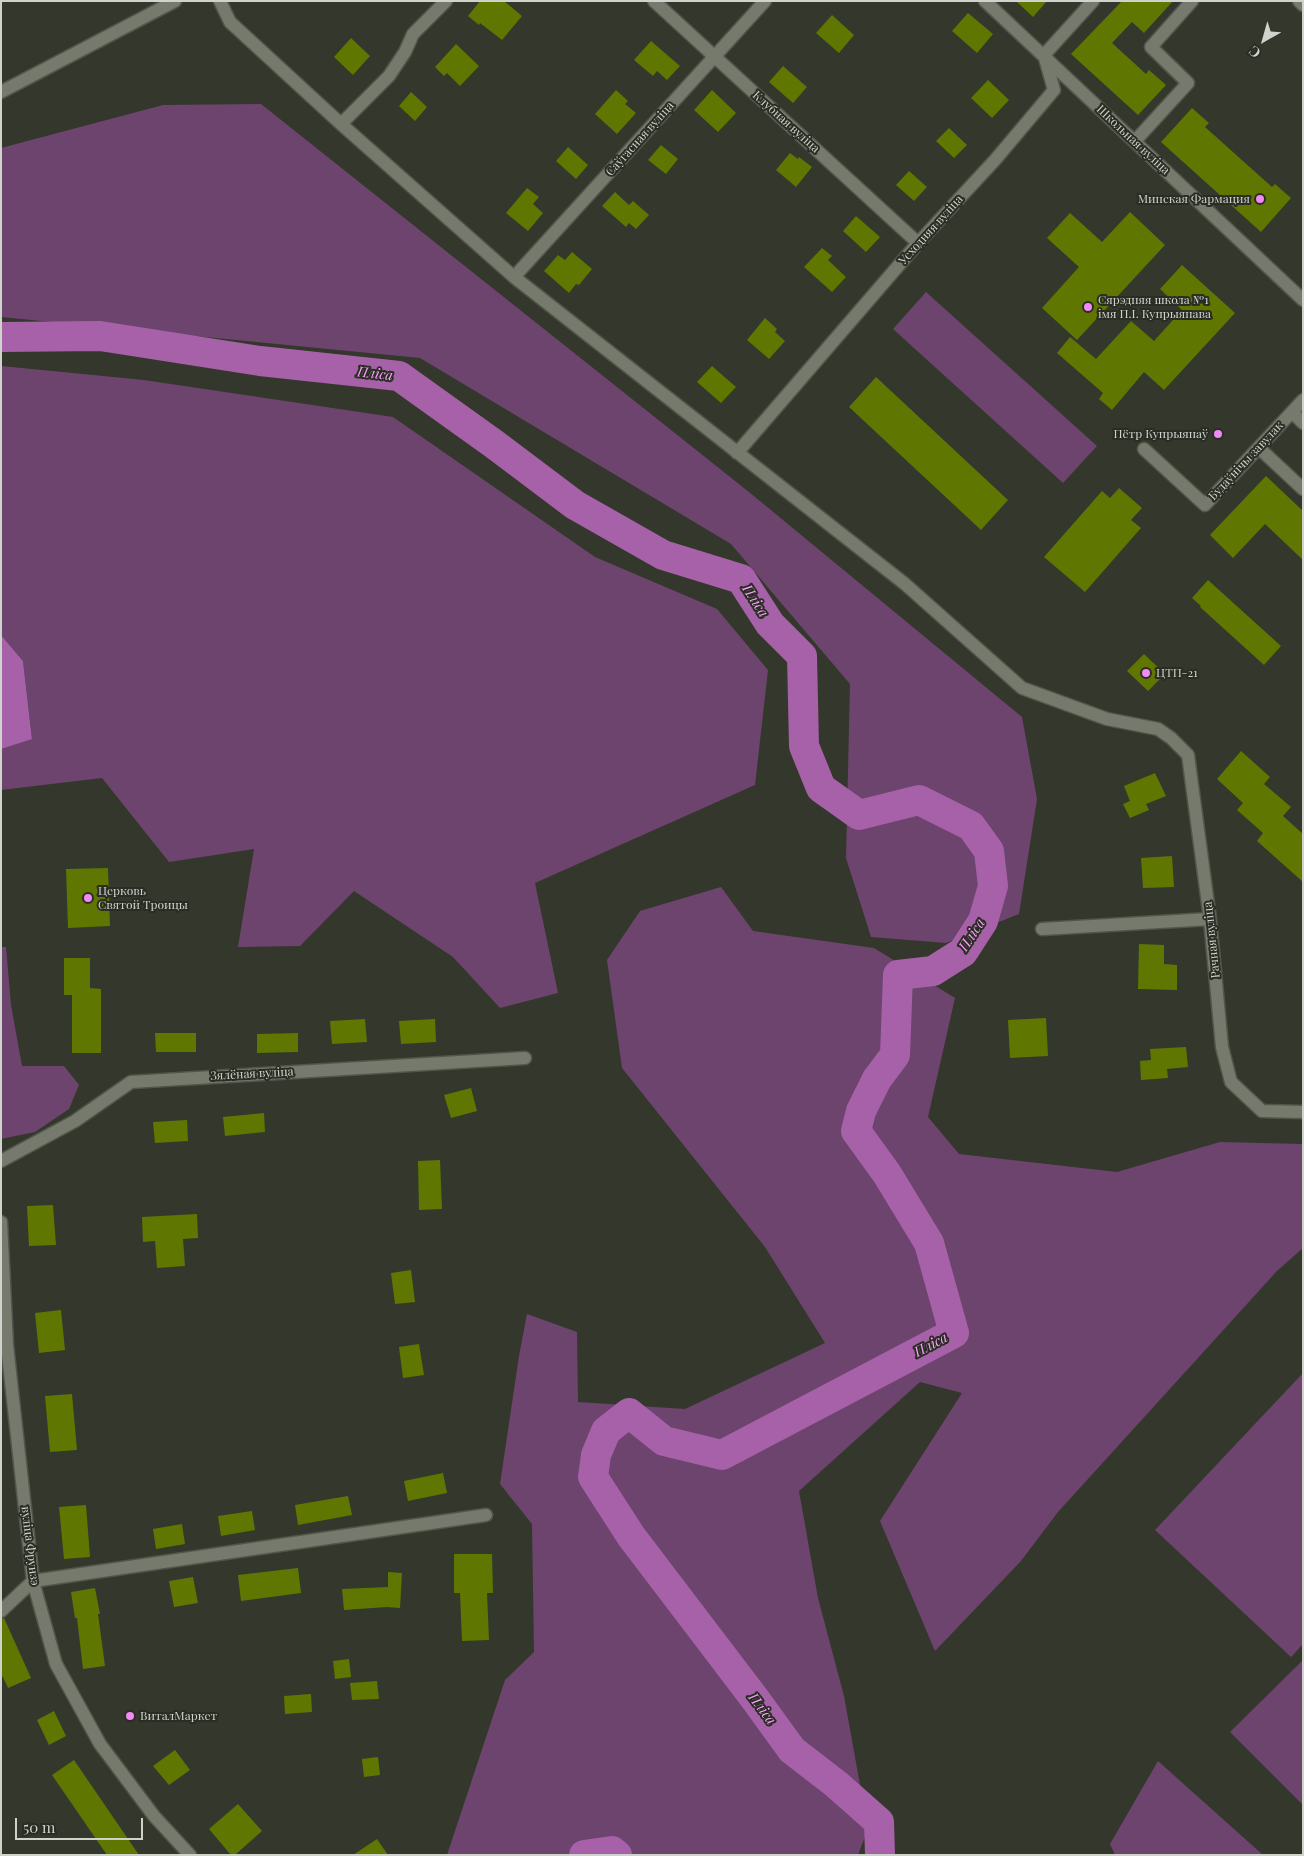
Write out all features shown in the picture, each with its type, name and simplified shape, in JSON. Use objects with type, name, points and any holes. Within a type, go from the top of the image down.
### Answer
[{"type":"street","points":[[1,92],[175,1]]},
{"type":"street","points":[[220,1],[230,22],[341,124],[514,277],[737,453]]},
{"type":"street","points":[[341,124],[390,76],[405,52],[413,34],[446,1]]},
{"type":"street","name":"Клубная вуліца","points":[[654,1],[918,243]]},
{"type":"street","name":"Саўгасная вуліца","points":[[514,277],[765,1]]},
{"type":"street","name":"Школьная вуліца","points":[[985,1],[1303,300]]},
{"type":"street","points":[[1044,55],[1093,1]]},
{"type":"street","points":[[1135,141],[1188,83],[1151,47],[1192,1]]},
{"type":"street","points":[[1299,1],[1303,5]]},
{"type":"street","name":"Усходняя вуліца","points":[[737,453],[918,243],[995,160],[1054,90],[1044,55]]},
{"type":"street","name":"Будаўнічы завулак","points":[[1144,449],[1205,506],[1303,400]]},
{"type":"street","points":[[1292,412],[1303,422]]},
{"type":"street","points":[[1258,448],[1303,489]]},
{"type":"street","name":"Рачная вуліца","points":[[737,453],[905,584],[1022,688],[1107,718],[1158,729],[1171,738],[1188,755],[1210,919],[1222,1047],[1231,1082],[1262,1111],[1303,1112]]},
{"type":"street","points":[[1042,929],[1210,919]]},
{"type":"street","name":"Зялёная вуліца","points":[[1,1161],[75,1121],[132,1082],[525,1058]]},
{"type":"street","name":"вуліца Фрунзэ","points":[[1,1222],[4,1345],[33,1581],[56,1664],[100,1744],[154,1816],[190,1855]]},
{"type":"street","points":[[1,1611],[33,1581],[486,1515]]},
{"type":"shaded area","points":[[261,104],[749,492],[1022,717],[1037,799],[1019,914],[946,943],[871,937],[846,858],[850,684],[731,544],[420,358],[1,317],[1,148],[163,105]]},
{"type":"shaded area","points":[[926,292],[1097,446],[1063,483],[893,329]]},
{"type":"shaded area","points":[[1,366],[144,380],[393,417],[595,557],[717,609],[768,670],[755,785],[535,883],[558,993],[500,1008],[453,957],[354,891],[300,946],[238,947],[254,849],[169,862],[102,778],[1,790],[1,749],[32,738],[23,661],[1,635]]},
{"type":"shaded area","points":[[1,635],[23,661],[32,739],[1,749]]},
{"type":"shaded area","points":[[721,887],[753,931],[874,948],[955,998],[928,1117],[959,1154],[1117,1172],[1220,1142],[1303,1144],[1303,1248],[1277,1271],[1058,1512],[1021,1561],[935,1651],[880,1521],[962,1393],[920,1382],[799,1491],[818,1598],[844,1696],[868,1829],[858,1855],[447,1855],[505,1680],[534,1652],[532,1524],[500,1484],[527,1314],[577,1332],[578,1402],[685,1409],[825,1343],[765,1247],[622,1068],[607,960],[640,911]]},
{"type":"shaded area","points":[[1,947],[6,947],[11,1005],[22,1066],[64,1066],[79,1085],[69,1109],[35,1132],[1,1139]]},
{"type":"shaded area","points":[[1303,1373],[1303,1644],[1291,1657],[1155,1530]]},
{"type":"shaded area","points":[[1303,1660],[1303,1805],[1230,1732]]},
{"type":"shaded area","points":[[1158,1761],[1263,1855],[1115,1855],[1110,1844]]},
{"type":"building","points":[[480,1],[504,1],[522,16],[502,40],[468,16]]},
{"type":"building","points":[[1016,1],[1047,1],[1033,17]]},
{"type":"building","points":[[1122,1],[1173,1],[1144,33],[1132,22],[1112,43],[1146,74],[1149,70],[1166,85],[1138,115],[1071,54]]},
{"type":"building","points":[[968,13],[993,34],[977,53],[952,31]]},
{"type":"building","points":[[832,15],[854,35],[839,53],[816,33]]},
{"type":"building","points":[[351,38],[370,56],[353,75],[334,57]]},
{"type":"building","points":[[651,41],[680,66],[667,80],[657,71],[653,76],[634,60]]},
{"type":"building","points":[[456,44],[479,66],[460,86],[447,73],[444,76],[435,67]]},
{"type":"building","points":[[783,66],[807,87],[793,103],[769,82]]},
{"type":"building","points":[[988,80],[1009,100],[992,118],[971,98]]},
{"type":"building","points":[[616,90],[628,101],[625,104],[636,113],[617,134],[595,114]]},
{"type":"building","points":[[712,90],[736,113],[718,132],[694,110]]},
{"type":"building","points":[[411,92],[427,107],[415,121],[399,106]]},
{"type":"building","points":[[1192,108],[1209,123],[1205,127],[1272,187],[1275,184],[1291,198],[1261,232],[1161,142]]},
{"type":"building","points":[[949,128],[967,145],[954,158],[936,141]]},
{"type":"building","points":[[661,145],[678,159],[666,174],[648,160]]},
{"type":"building","points":[[568,147],[588,165],[576,179],[556,161]]},
{"type":"building","points":[[790,153],[812,167],[796,187],[776,170]]},
{"type":"building","points":[[909,171],[927,187],[914,201],[896,185]]},
{"type":"building","points":[[527,188],[539,197],[533,204],[543,213],[528,231],[506,213]]},
{"type":"building","points":[[615,192],[629,205],[633,201],[649,215],[636,229],[629,223],[626,227],[602,206]]},
{"type":"building","points":[[1130,212],[1165,245],[1077,340],[1042,308],[1079,267],[1047,238],[1070,213],[1102,242]]},
{"type":"building","points":[[856,216],[880,237],[866,252],[843,231]]},
{"type":"building","points":[[822,248],[832,256],[828,260],[846,277],[832,292],[804,267]]},
{"type":"building","points":[[572,252],[592,269],[579,285],[576,284],[569,293],[544,271],[558,255],[565,260]]},
{"type":"building","points":[[1182,265],[1235,313],[1164,390],[1144,372],[1112,410],[1099,399],[1103,393],[1057,353],[1070,337],[1096,359],[1131,321],[1154,341],[1182,310],[1160,289]]},
{"type":"building","points":[[765,318],[777,329],[775,332],[785,341],[769,359],[747,340]]},
{"type":"building","points":[[712,366],[736,387],[721,403],[697,382]]},
{"type":"building","points":[[876,377],[1008,500],[981,530],[849,407]]},
{"type":"building","points":[[1266,476],[1303,511],[1303,560],[1265,524],[1233,558],[1210,535]]},
{"type":"building","points":[[1119,488],[1142,508],[1131,520],[1141,528],[1085,592],[1044,557],[1102,491],[1110,498]]},
{"type":"building","points":[[1208,580],[1281,646],[1264,665],[1192,598]]},
{"type":"building","name":"ЦТП-21","points":[[1144,654],[1165,674],[1148,691],[1127,671]]},
{"type":"building","points":[[1241,751],[1270,777],[1264,784],[1291,807],[1283,816],[1303,834],[1303,882],[1257,841],[1263,833],[1237,810],[1243,803],[1217,779]]},
{"type":"building","points":[[1155,773],[1166,796],[1146,804],[1149,810],[1130,818],[1123,804],[1130,801],[1124,786]]},
{"type":"building","points":[[1172,856],[1174,887],[1143,888],[1141,858]]},
{"type":"building","name":"Церковь Святой Троицы","points":[[108,868],[110,926],[68,928],[66,869]]},
{"type":"building","points":[[1139,944],[1164,945],[1164,964],[1177,965],[1177,990],[1138,989]]},
{"type":"building","points":[[64,958],[90,958],[90,988],[101,989],[101,1053],[72,1053],[72,995],[64,995]]},
{"type":"building","points":[[1046,1018],[1048,1056],[1010,1058],[1008,1020]]},
{"type":"building","points":[[365,1019],[367,1042],[332,1044],[330,1021]]},
{"type":"building","points":[[435,1019],[436,1042],[401,1044],[399,1021]]},
{"type":"building","points":[[155,1033],[196,1033],[196,1052],[156,1052]]},
{"type":"building","points":[[298,1033],[298,1052],[257,1053],[257,1034]]},
{"type":"building","points":[[1186,1047],[1188,1067],[1167,1069],[1168,1078],[1141,1080],[1140,1061],[1151,1060],[1150,1049]]},
{"type":"building","points":[[471,1088],[477,1111],[451,1118],[444,1095]]},
{"type":"building","points":[[264,1113],[265,1132],[225,1136],[223,1117]]},
{"type":"building","points":[[187,1120],[188,1141],[155,1143],[153,1122]]},
{"type":"building","points":[[440,1160],[442,1209],[419,1210],[418,1161]]},
{"type":"building","points":[[53,1205],[56,1245],[29,1246],[27,1206]]},
{"type":"building","points":[[197,1214],[198,1238],[183,1239],[185,1266],[157,1268],[155,1241],[143,1242],[142,1217]]},
{"type":"building","points":[[411,1270],[415,1302],[395,1304],[391,1273]]},
{"type":"building","points":[[61,1310],[65,1350],[39,1353],[35,1313]]},
{"type":"building","points":[[419,1344],[424,1375],[403,1378],[399,1347]]},
{"type":"building","points":[[72,1394],[77,1450],[50,1452],[45,1396]]},
{"type":"building","points":[[443,1473],[447,1493],[408,1501],[404,1481]]},
{"type":"building","points":[[348,1496],[352,1515],[298,1525],[295,1505]]},
{"type":"building","points":[[86,1505],[90,1557],[64,1559],[59,1507]]},
{"type":"building","points":[[252,1511],[255,1530],[221,1536],[218,1516]]},
{"type":"building","points":[[182,1524],[185,1544],[156,1549],[153,1529]]},
{"type":"building","points":[[454,1554],[492,1554],[493,1593],[487,1593],[489,1640],[462,1641],[460,1593],[454,1593]]},
{"type":"building","points":[[298,1568],[301,1593],[241,1601],[238,1575]]},
{"type":"building","points":[[388,1572],[402,1573],[400,1608],[344,1610],[342,1589],[388,1587]]},
{"type":"building","points":[[193,1577],[198,1603],[174,1607],[169,1581]]},
{"type":"building","points":[[95,1588],[100,1614],[98,1614],[105,1666],[83,1669],[77,1618],[75,1618],[71,1592]]},
{"type":"building","points":[[4,1618],[31,1678],[8,1688],[1,1673],[1,1619]]},
{"type":"building","points":[[349,1659],[351,1677],[335,1679],[333,1661]]},
{"type":"building","points":[[377,1681],[379,1699],[352,1700],[350,1683]]},
{"type":"building","points":[[311,1694],[312,1712],[285,1714],[284,1696]]},
{"type":"building","points":[[54,1711],[66,1736],[49,1745],[37,1720]]},
{"type":"building","points":[[175,1750],[190,1770],[169,1785],[153,1766]]},
{"type":"building","points":[[378,1757],[380,1775],[364,1777],[362,1759]]},
{"type":"building","points":[[74,1760],[139,1855],[107,1855],[52,1775]]},
{"type":"building","points":[[238,1804],[262,1831],[235,1855],[231,1855],[209,1829]]},
{"type":"building","points":[[377,1839],[388,1855],[353,1855]]},
{"type":"waterway","name":"Пліса","points":[[1,337],[100,336],[260,361],[399,376],[575,505],[663,555],[741,579],[770,624],[802,656],[804,746],[821,788],[859,815],[919,800],[971,826],[989,851],[993,886],[983,921],[963,952],[933,971],[898,975],[895,1055],[877,1079],[861,1111],[856,1131],[887,1174],[929,1243],[954,1333],[722,1455],[664,1441],[629,1413],[606,1431],[596,1455],[593,1477],[631,1536],[792,1750],[836,1784],[879,1822],[880,1855]]},
{"type":"waterway","name":"Пліса","points":[[584,1855],[612,1851],[617,1855]]},
{"type":"place","name":"Минская Фармация","points":[[1260,199]]},
{"type":"place","name":"Сярэдняя школа №1 імя П.І. Купрыянава","points":[[1088,307]]},
{"type":"place","name":"Пётр Купрыянаў","points":[[1218,434]]},
{"type":"place","name":"ЦТП-21","points":[[1146,673]]},
{"type":"place","name":"Церковь Святой Троицы","points":[[88,898]]},
{"type":"place","name":"ВиталМаркет","points":[[130,1716]]}]
